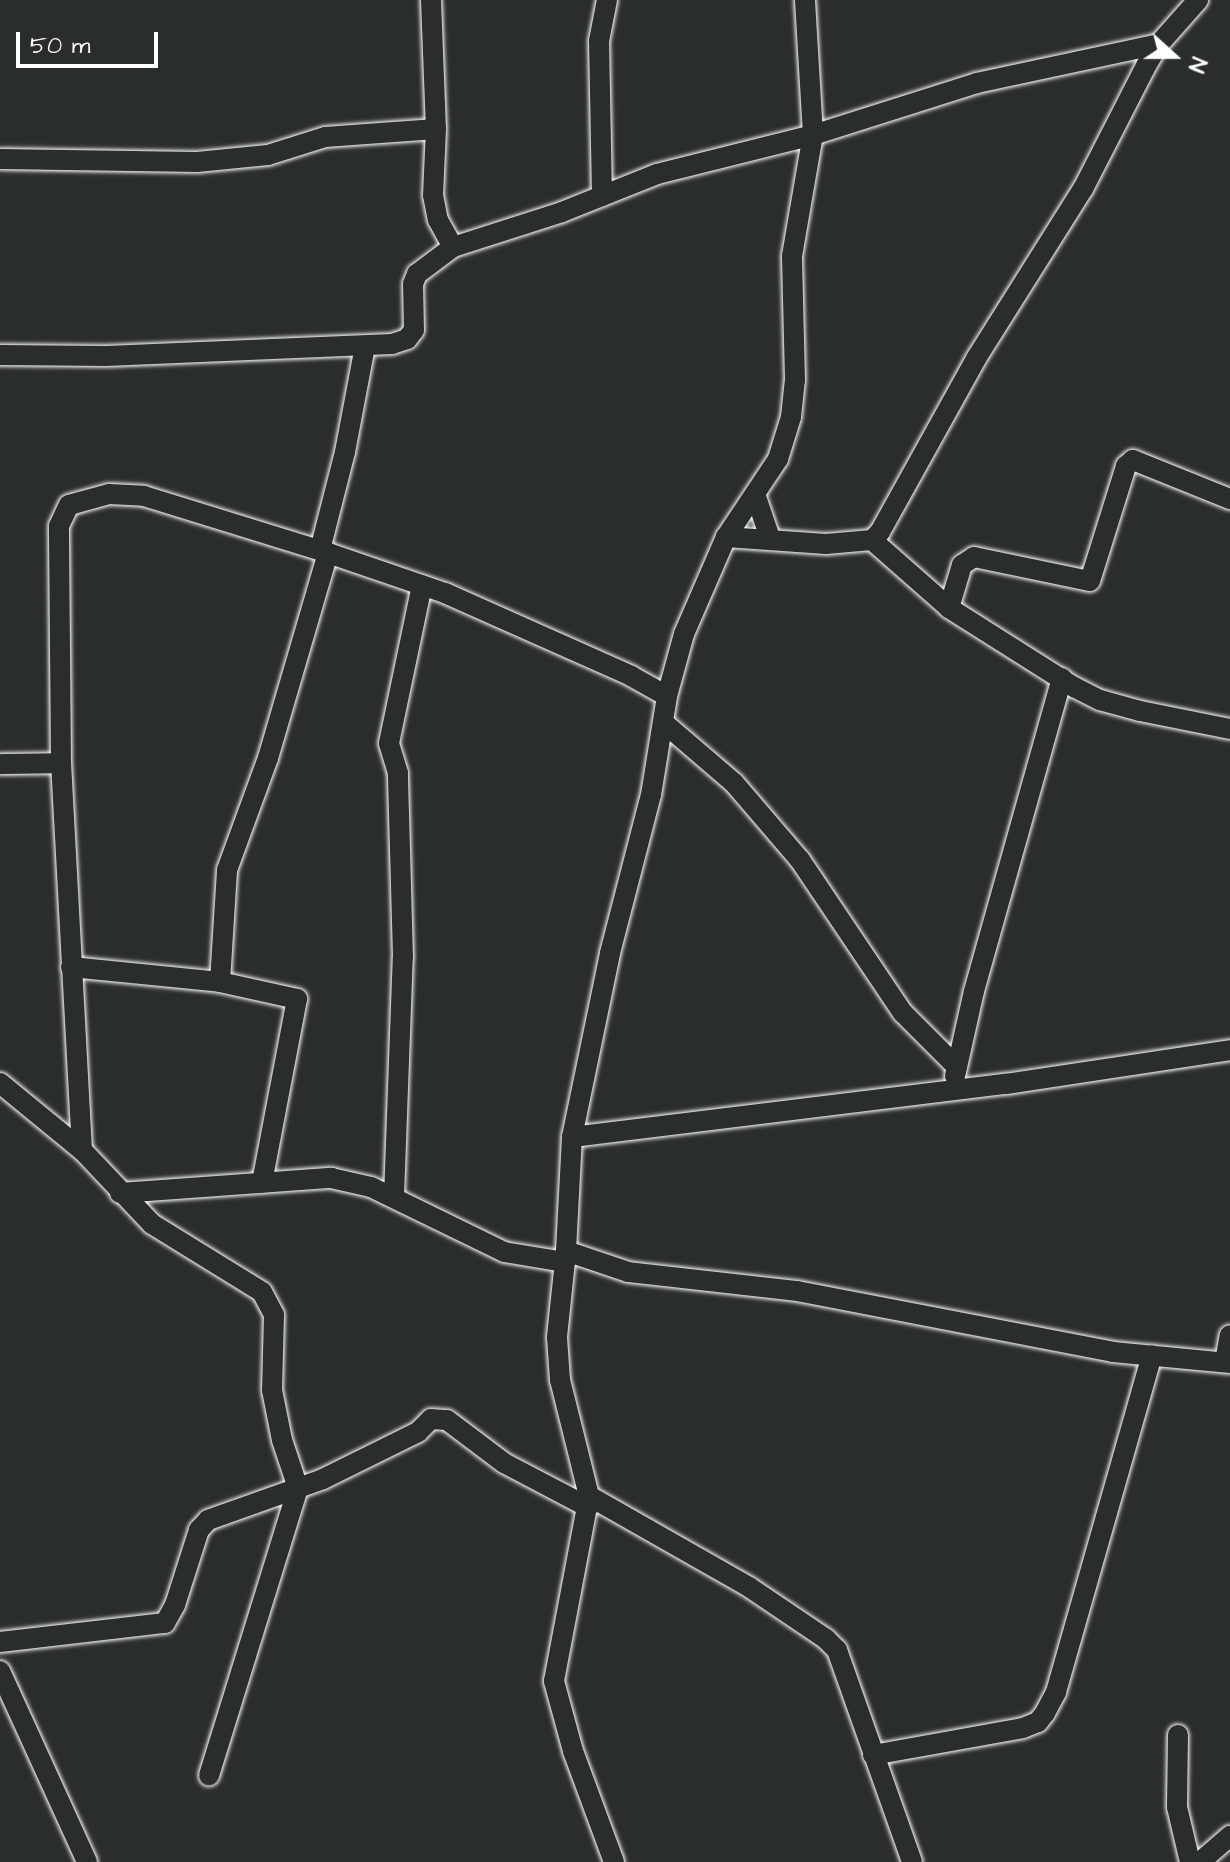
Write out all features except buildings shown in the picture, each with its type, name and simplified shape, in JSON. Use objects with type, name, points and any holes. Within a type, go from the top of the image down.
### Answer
[{"type":"street","points":[[431,0],[436,129],[433,195],[438,220],[453,247]]},
{"type":"street","points":[[602,196],[599,41],[607,0]]},
{"type":"street","points":[[614,1862],[573,1751],[554,1681],[588,1501],[560,1380],[557,1337],[566,1256],[572,1137],[610,953],[651,795],[667,696],[693,608],[726,537],[778,459],[791,417],[795,380],[792,256],[813,135],[805,0]]},
{"type":"street","points":[[726,537],[826,544],[872,540],[888,520],[985,344],[1083,189],[1159,44],[1198,0]]},
{"type":"street","points":[[0,355],[106,356],[365,346],[407,339],[414,330],[413,284],[417,274],[453,247],[657,174],[813,135],[977,83],[1159,44]]},
{"type":"street","points":[[0,159],[197,162],[268,155],[325,137],[436,129]]},
{"type":"street","points":[[220,982],[227,870],[268,758],[324,552],[365,346]]},
{"type":"street","points":[[949,608],[962,565],[974,557],[1090,581],[1126,466],[1133,460],[1230,499]]},
{"type":"street","points":[[82,1150],[61,763],[59,526],[69,505],[109,494],[144,496],[324,552],[422,585],[617,669],[667,696]]},
{"type":"street","points":[[755,494],[770,538]]},
{"type":"street","points":[[872,540],[949,608],[1100,700],[1230,729]]},
{"type":"street","points":[[394,1197],[403,957],[398,773],[389,743],[422,585]]},
{"type":"street","points":[[951,1091],[974,991],[1062,678]]},
{"type":"street","points":[[664,723],[734,783],[800,860],[903,1013],[957,1067]]},
{"type":"street","points":[[0,764],[61,763]]},
{"type":"street","points":[[71,967],[220,982],[297,999],[262,1183]]},
{"type":"street","points":[[572,1137],[951,1091],[1230,1050]]},
{"type":"street","points":[[0,1083],[82,1150],[152,1224],[262,1292],[274,1315],[272,1390],[282,1440],[298,1488],[209,1776]]},
{"type":"street","points":[[120,1193],[331,1178],[371,1187],[504,1252],[566,1256],[628,1272],[769,1287],[1044,1340],[1152,1355],[1228,1362],[1230,1335]]},
{"type":"street","points":[[873,1755],[1023,1728],[1038,1722],[1045,1713],[1056,1692],[1152,1355]]},
{"type":"street","points":[[0,1642],[165,1623],[175,1605],[199,1530],[208,1520],[298,1488],[418,1432],[431,1419],[438,1418],[469,1434],[504,1463],[533,1480],[588,1501],[749,1587],[826,1639],[841,1660],[910,1861]]},
{"type":"street","points":[[2,1679],[87,1862]]},
{"type":"street","points":[[1178,1735],[1177,1807],[1196,1862],[1230,1836]]}]
